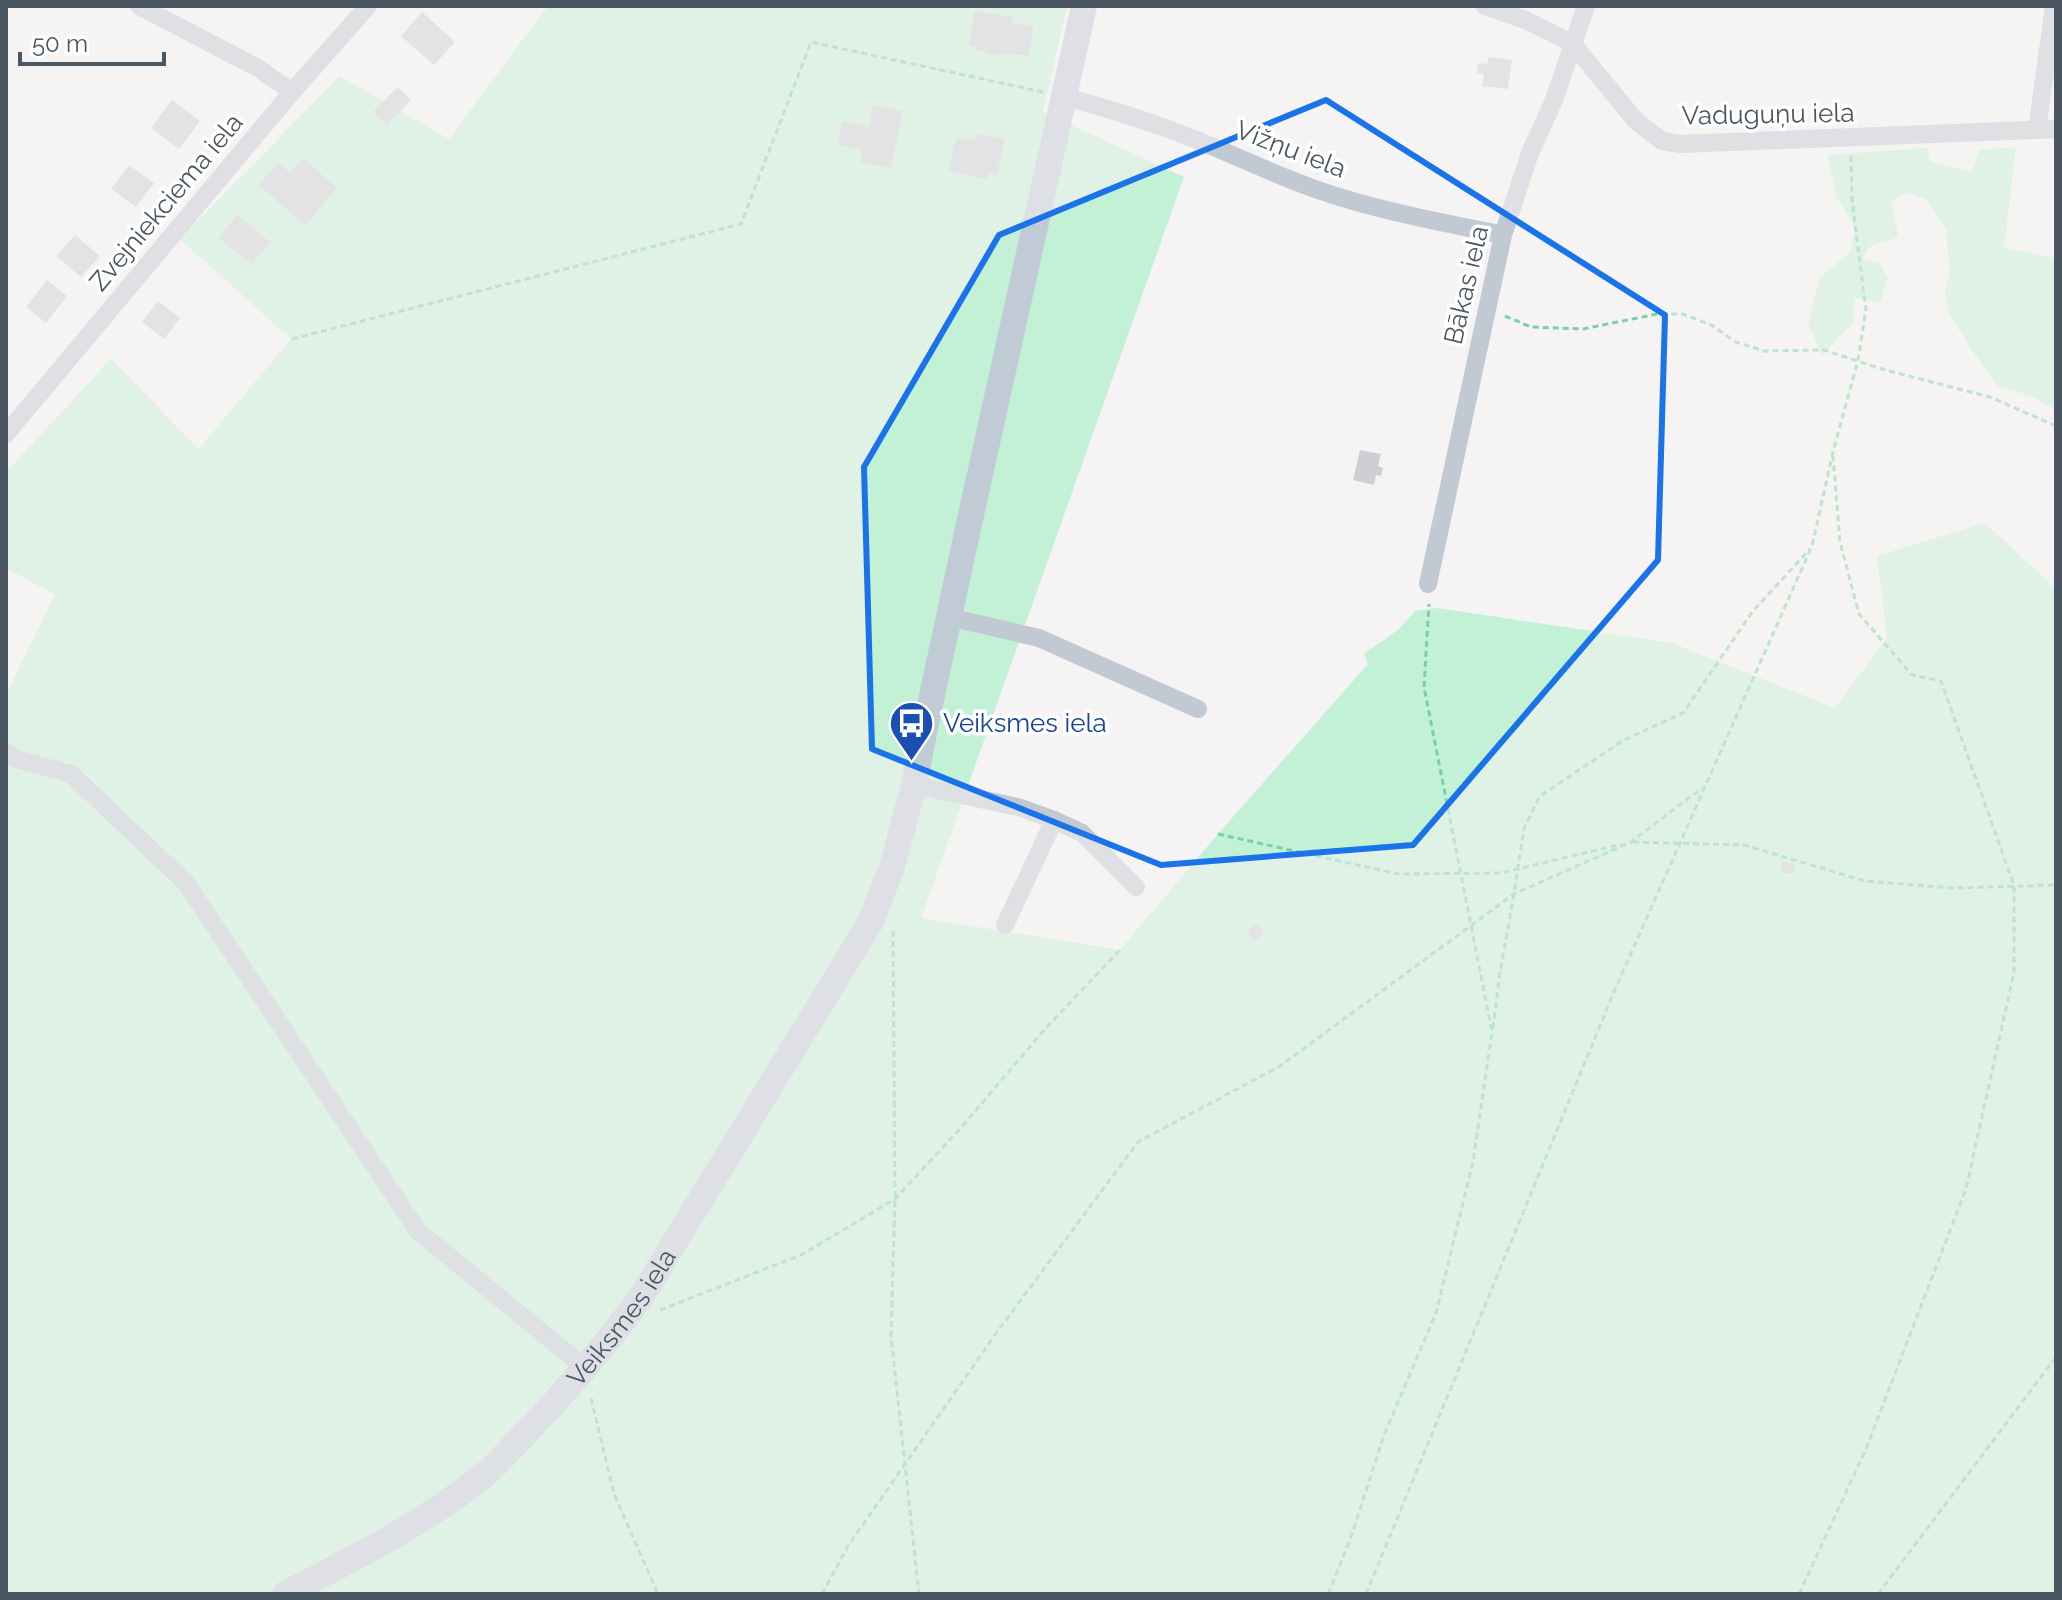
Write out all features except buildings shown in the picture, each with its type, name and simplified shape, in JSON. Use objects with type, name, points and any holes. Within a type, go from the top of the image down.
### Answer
[{"type":"main road","name":"Veiksmes iela","points":[[285,1594],[425,1517],[485,1474],[541,1417],[640,1299],[870,923],[892,867],[914,785],[1084,6]]},
{"type":"street","points":[[139,6],[258,68],[292,92]]},
{"type":"street","name":"Zvejniekciema iela","points":[[6,434],[292,92],[368,6]]},
{"type":"street","name":"Vaduguņu iela","points":[[1485,6],[1525,20],[1572,43],[1636,121],[1662,141],[1681,144],[2056,129]]},
{"type":"street","name":"Bākas iela","points":[[1428,584],[1503,235],[1530,153],[1554,100],[1586,6]]},
{"type":"street","points":[[2037,130],[2054,6]]},
{"type":"street","name":"Vižņu iela","points":[[1065,97],[1129,115],[1200,141],[1270,173],[1321,191],[1387,210],[1503,235]]},
{"type":"street","points":[[949,617],[1039,638],[1198,709]]},
{"type":"street","points":[[6,752],[16,759],[71,774],[186,883],[418,1231],[584,1367]]},
{"type":"street","points":[[914,785],[1018,807],[1054,820],[1082,833],[1136,887]]},
{"type":"street","points":[[1005,925],[1054,820]]},
{"type":"path","points":[[292,339],[741,224],[811,42],[1065,97]]},
{"type":"path","points":[[1366,1594],[1616,987],[1812,546],[1858,360],[1866,310],[1852,200],[1850,138]]},
{"type":"path","points":[[1487,309],[1531,327],[1583,329],[1657,314],[1683,314],[1711,325],[1736,342],[1764,351],[1824,350],[1885,370],[1990,397],[2056,426]]},
{"type":"path","points":[[1799,1594],[1866,1449],[1966,1189],[2014,972],[2014,885],[1941,681],[1912,675],[1859,614],[1840,542],[1833,452]]},
{"type":"path","points":[[1328,1594],[1350,1540],[1384,1435],[1436,1313],[1473,1162],[1524,828],[1540,796],[1624,740],[1683,713],[1753,611],[1812,546]]},
{"type":"path","points":[[1428,584],[1424,687],[1492,1032]]},
{"type":"path","points":[[822,1594],[848,1546],[997,1332],[1138,1142],[1280,1066],[1514,894],[1631,842],[1705,786]]},
{"type":"path","points":[[1218,834],[1398,874],[1501,873],[1631,842],[1744,845],[1865,881],[1953,888],[2056,885]]},
{"type":"path","points":[[893,930],[895,1199],[891,1336],[919,1594]]},
{"type":"path","points":[[661,1309],[801,1255],[895,1199],[960,1129],[1044,1030],[1120,950]]},
{"type":"path","points":[[1878,1594],[2056,1357]]},
{"type":"path","points":[[584,1367],[614,1494],[658,1594]]},
{"type":"highlighted area","points":[[1326,100],[1665,315],[1658,560],[1413,845],[1161,865],[872,749],[864,467],[999,235]]},
{"type":"green space","points":[[548,6],[1067,6],[1043,112],[1184,177],[921,918],[1120,950],[1368,664],[1364,654],[1399,629],[1415,611],[1437,608],[1672,643],[1835,708],[1887,638],[1877,556],[1985,523],[2056,589],[2056,1594],[6,1594],[6,695],[55,595],[6,568],[6,472],[111,359],[199,449],[291,339],[180,239],[340,76],[449,139]]},
{"type":"green space","points":[[2016,147],[2004,248],[2056,258],[2056,410],[2031,396],[1998,386],[1976,356],[1950,316],[1945,293],[1950,271],[1946,228],[1925,199],[1908,192],[1891,202],[1899,237],[1869,247],[1862,260],[1878,262],[1888,277],[1880,303],[1855,298],[1853,323],[1822,355],[1808,323],[1820,278],[1851,251],[1855,228],[1837,198],[1827,155],[1927,148],[1930,162],[1972,172],[1979,150]]},
{"type":"place","name":"Veiksmes iela","points":[[912,762]]}]
